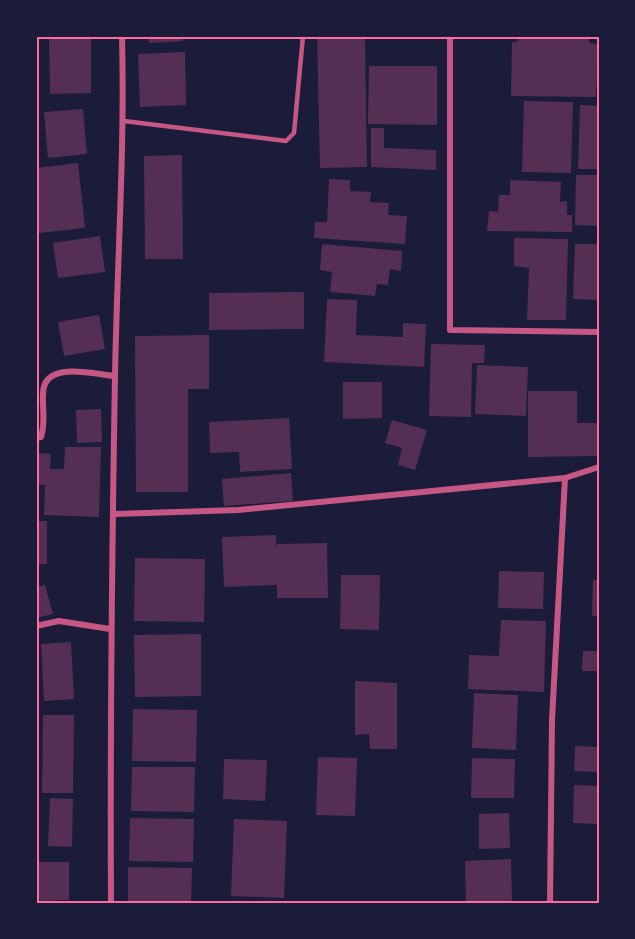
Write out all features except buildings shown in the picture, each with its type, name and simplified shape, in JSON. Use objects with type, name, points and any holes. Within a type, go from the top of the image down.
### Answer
[{"type":"street","points":[[111,903],[110,629],[115,514],[115,376],[124,121],[122,36]]},
{"type":"street","points":[[450,36],[450,330],[599,332]]},
{"type":"street","points":[[36,438],[41,437],[44,428],[42,391],[48,377],[57,371],[115,376]]},
{"type":"street","points":[[115,514],[238,510],[566,478],[599,467]]},
{"type":"street","points":[[550,903],[552,720],[566,478]]},
{"type":"street","points":[[36,626],[59,621],[110,629]]},
{"type":"lane","points":[[124,121],[286,141],[294,133],[303,36]]}]
